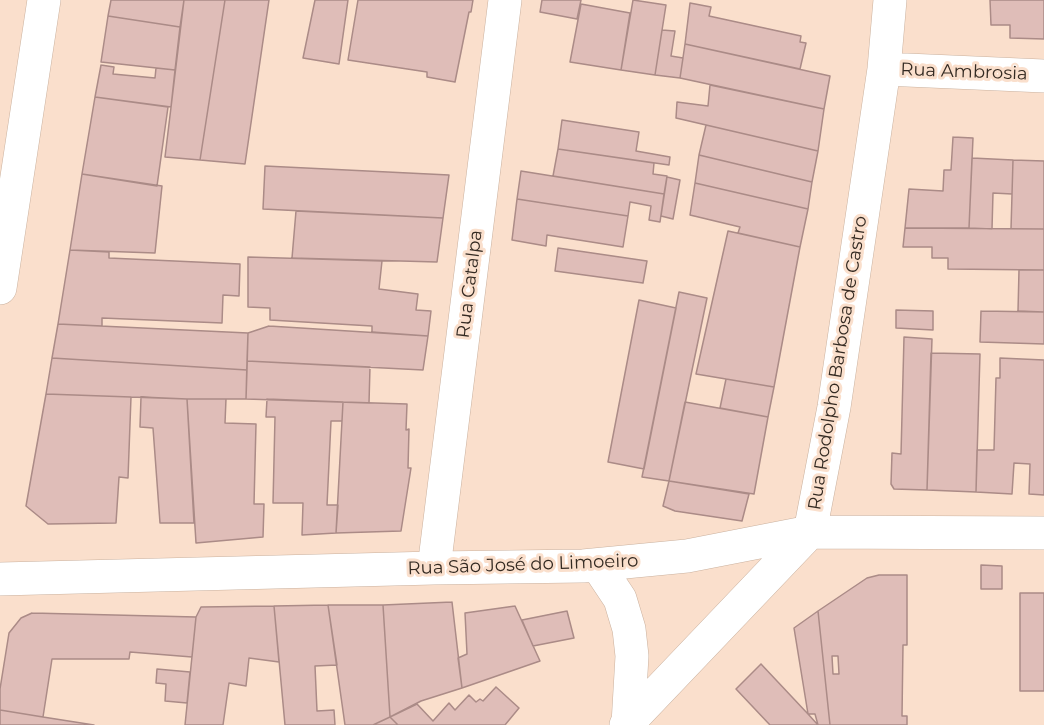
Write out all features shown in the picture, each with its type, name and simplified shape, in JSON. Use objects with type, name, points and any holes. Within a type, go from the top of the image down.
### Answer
[{"type":"street","points":[[0,288],[44,0]]},
{"type":"street","name":"Rua Catalpa","points":[[434,568],[505,0]]},
{"type":"street","name":"Rua Rodolpho Barbosa de Castro","points":[[627,724],[810,532],[834,407],[884,69],[890,0]]},
{"type":"street","name":"Rua Ambrosia","points":[[884,69],[1044,76]]},
{"type":"street","name":"Rua São José do Limoeiro","points":[[0,579],[598,566],[687,556],[810,532],[1044,532]]},
{"type":"street","points":[[598,566],[620,599],[629,629],[632,656],[627,724]]},
{"type":"building","points":[[111,0],[184,0],[180,27],[108,16]]},
{"type":"building","points":[[184,0],[225,0],[200,160],[165,157]]},
{"type":"building","points":[[225,0],[269,0],[245,164],[200,160]]},
{"type":"building","points":[[315,0],[348,0],[339,64],[303,58]]},
{"type":"building","points":[[358,0],[473,0],[455,82],[427,77],[427,72],[348,60]]},
{"type":"building","points":[[542,0],[581,0],[577,19],[540,12]]},
{"type":"building","points":[[633,0],[666,5],[655,75],[621,70]]},
{"type":"building","points":[[990,0],[1044,0],[1044,39],[1010,38],[1010,25],[991,25]]},
{"type":"building","points":[[690,3],[711,7],[709,16],[801,36],[800,42],[806,43],[800,69],[685,44]]},
{"type":"building","points":[[581,4],[630,13],[621,70],[570,62]]},
{"type":"building","points":[[108,16],[180,27],[175,70],[101,62]]},
{"type":"building","points":[[662,30],[675,31],[671,56],[683,58],[680,78],[655,75]]},
{"type":"building","points":[[685,44],[830,76],[824,109],[680,78]]},
{"type":"building","points":[[101,65],[114,67],[113,74],[155,78],[156,68],[175,70],[171,107],[95,97]]},
{"type":"building","points":[[710,85],[824,109],[818,151],[676,118],[677,102],[708,106]]},
{"type":"building","points":[[95,97],[168,107],[157,186],[82,174]]},
{"type":"building","points":[[562,120],[639,132],[636,151],[670,157],[669,165],[558,149]]},
{"type":"building","points":[[706,125],[818,151],[812,182],[699,155]]},
{"type":"building","points":[[953,137],[973,138],[969,228],[905,228],[909,189],[943,191],[944,170],[951,170]]},
{"type":"building","points":[[558,149],[654,163],[653,174],[667,176],[664,194],[553,176]]},
{"type":"building","points":[[699,155],[812,182],[808,209],[695,183]]},
{"type":"building","points":[[972,158],[1013,160],[1012,194],[993,193],[992,229],[969,228]]},
{"type":"building","points":[[1013,160],[1044,161],[1044,229],[1011,229]]},
{"type":"building","points":[[265,166],[449,175],[443,218],[263,209]]},
{"type":"building","points":[[521,171],[664,194],[660,222],[649,220],[651,206],[630,202],[628,216],[517,199]]},
{"type":"building","points":[[82,174],[162,186],[155,253],[70,250]]},
{"type":"building","points":[[667,177],[680,180],[673,219],[661,216]]},
{"type":"building","points":[[695,183],[808,209],[800,247],[738,233],[740,227],[690,215]]},
{"type":"building","points":[[517,199],[628,216],[623,247],[547,235],[546,246],[512,240]]},
{"type":"building","points":[[296,211],[443,218],[437,262],[292,258]]},
{"type":"building","points":[[905,228],[1044,229],[1044,270],[948,269],[948,258],[932,258],[932,247],[903,247]]},
{"type":"building","points":[[728,231],[800,247],[774,387],[696,374]]},
{"type":"building","points":[[558,248],[647,261],[643,283],[555,271]]},
{"type":"building","points":[[70,250],[109,252],[109,258],[240,264],[239,296],[223,295],[222,323],[102,318],[102,326],[58,324]]},
{"type":"building","points":[[248,257],[382,261],[379,289],[418,294],[416,310],[431,311],[428,336],[372,332],[372,326],[270,320],[270,308],[248,307]]},
{"type":"building","points":[[1019,270],[1044,270],[1044,312],[1018,311]]},
{"type":"building","points":[[679,292],[707,298],[669,481],[642,477]]},
{"type":"building","points":[[639,300],[676,308],[644,469],[608,462]]},
{"type":"building","points":[[896,310],[933,311],[933,330],[896,328]]},
{"type":"building","points":[[981,311],[1044,312],[1044,344],[980,342]]},
{"type":"building","points":[[58,324],[248,333],[247,370],[52,358]]},
{"type":"building","points":[[269,326],[428,336],[423,370],[247,361],[248,333]]},
{"type":"building","points":[[904,337],[932,339],[927,490],[894,489],[891,484],[892,453],[901,454]]},
{"type":"building","points":[[931,353],[980,354],[976,492],[927,490]]},
{"type":"building","points":[[52,358],[247,370],[246,399],[46,394]]},
{"type":"building","points":[[1000,358],[1044,360],[1044,495],[1029,494],[1030,464],[1014,463],[1012,494],[976,492],[977,450],[994,450],[996,378],[1000,378]]},
{"type":"building","points":[[247,361],[370,367],[369,403],[246,399]]},
{"type":"building","points":[[726,379],[774,387],[768,417],[720,408]]},
{"type":"building","points":[[46,394],[131,397],[128,478],[119,477],[116,523],[48,524],[26,506]]},
{"type":"building","points":[[141,397],[187,399],[194,523],[160,523],[153,428],[140,427]]},
{"type":"building","points":[[187,399],[226,399],[225,423],[256,424],[254,504],[264,504],[263,537],[196,543]]},
{"type":"building","points":[[267,399],[343,402],[342,421],[331,421],[327,505],[338,505],[336,533],[302,535],[303,503],[273,503],[275,417],[266,417]]},
{"type":"building","points":[[343,402],[407,404],[408,468],[411,468],[401,531],[336,533]]},
{"type":"building","points":[[685,402],[768,417],[754,494],[669,481]]},
{"type":"building","points":[[669,481],[749,494],[742,521],[675,511],[663,506]]},
{"type":"building","points":[[981,565],[1002,566],[1002,589],[981,589]]},
{"type":"building","points":[[879,575],[907,575],[907,645],[903,645],[902,716],[907,716],[907,725],[830,725],[818,611],[867,578]],"holes":[[[832,656],[838,656],[839,674],[833,674]]]},
{"type":"building","points":[[1020,593],[1044,593],[1044,691],[1020,691]]},
{"type":"building","points":[[452,602],[462,688],[421,701],[390,717],[383,605]]},
{"type":"building","points":[[328,605],[337,665],[315,666],[317,711],[334,710],[335,725],[285,725],[274,606]]},
{"type":"building","points":[[328,605],[383,605],[390,717],[373,725],[345,725]]},
{"type":"building","points":[[274,606],[279,662],[249,658],[246,686],[229,683],[223,725],[185,725],[196,617],[201,607]]},
{"type":"building","points":[[515,606],[540,661],[462,688],[458,658],[467,654],[465,613]]},
{"type":"building","points":[[567,611],[574,638],[533,646],[522,620]]},
{"type":"building","points":[[818,611],[830,725],[818,725],[815,714],[808,714],[794,628]]},
{"type":"building","points":[[32,613],[196,617],[192,657],[130,652],[129,659],[52,659],[43,717],[0,710],[0,689],[9,633],[21,618]]},
{"type":"building","points":[[761,664],[818,725],[770,725],[736,689]]},
{"type":"building","points":[[157,669],[190,672],[187,703],[165,701],[166,684],[156,683]]},
{"type":"building","points":[[496,687],[519,708],[505,725],[398,725],[390,717],[417,704],[433,721],[449,703],[455,710],[469,695],[476,702],[480,699],[483,701]]},
{"type":"building","points":[[0,710],[43,717],[94,725],[0,725]]},
{"type":"building","points":[[390,717],[398,725],[373,725]]}]
